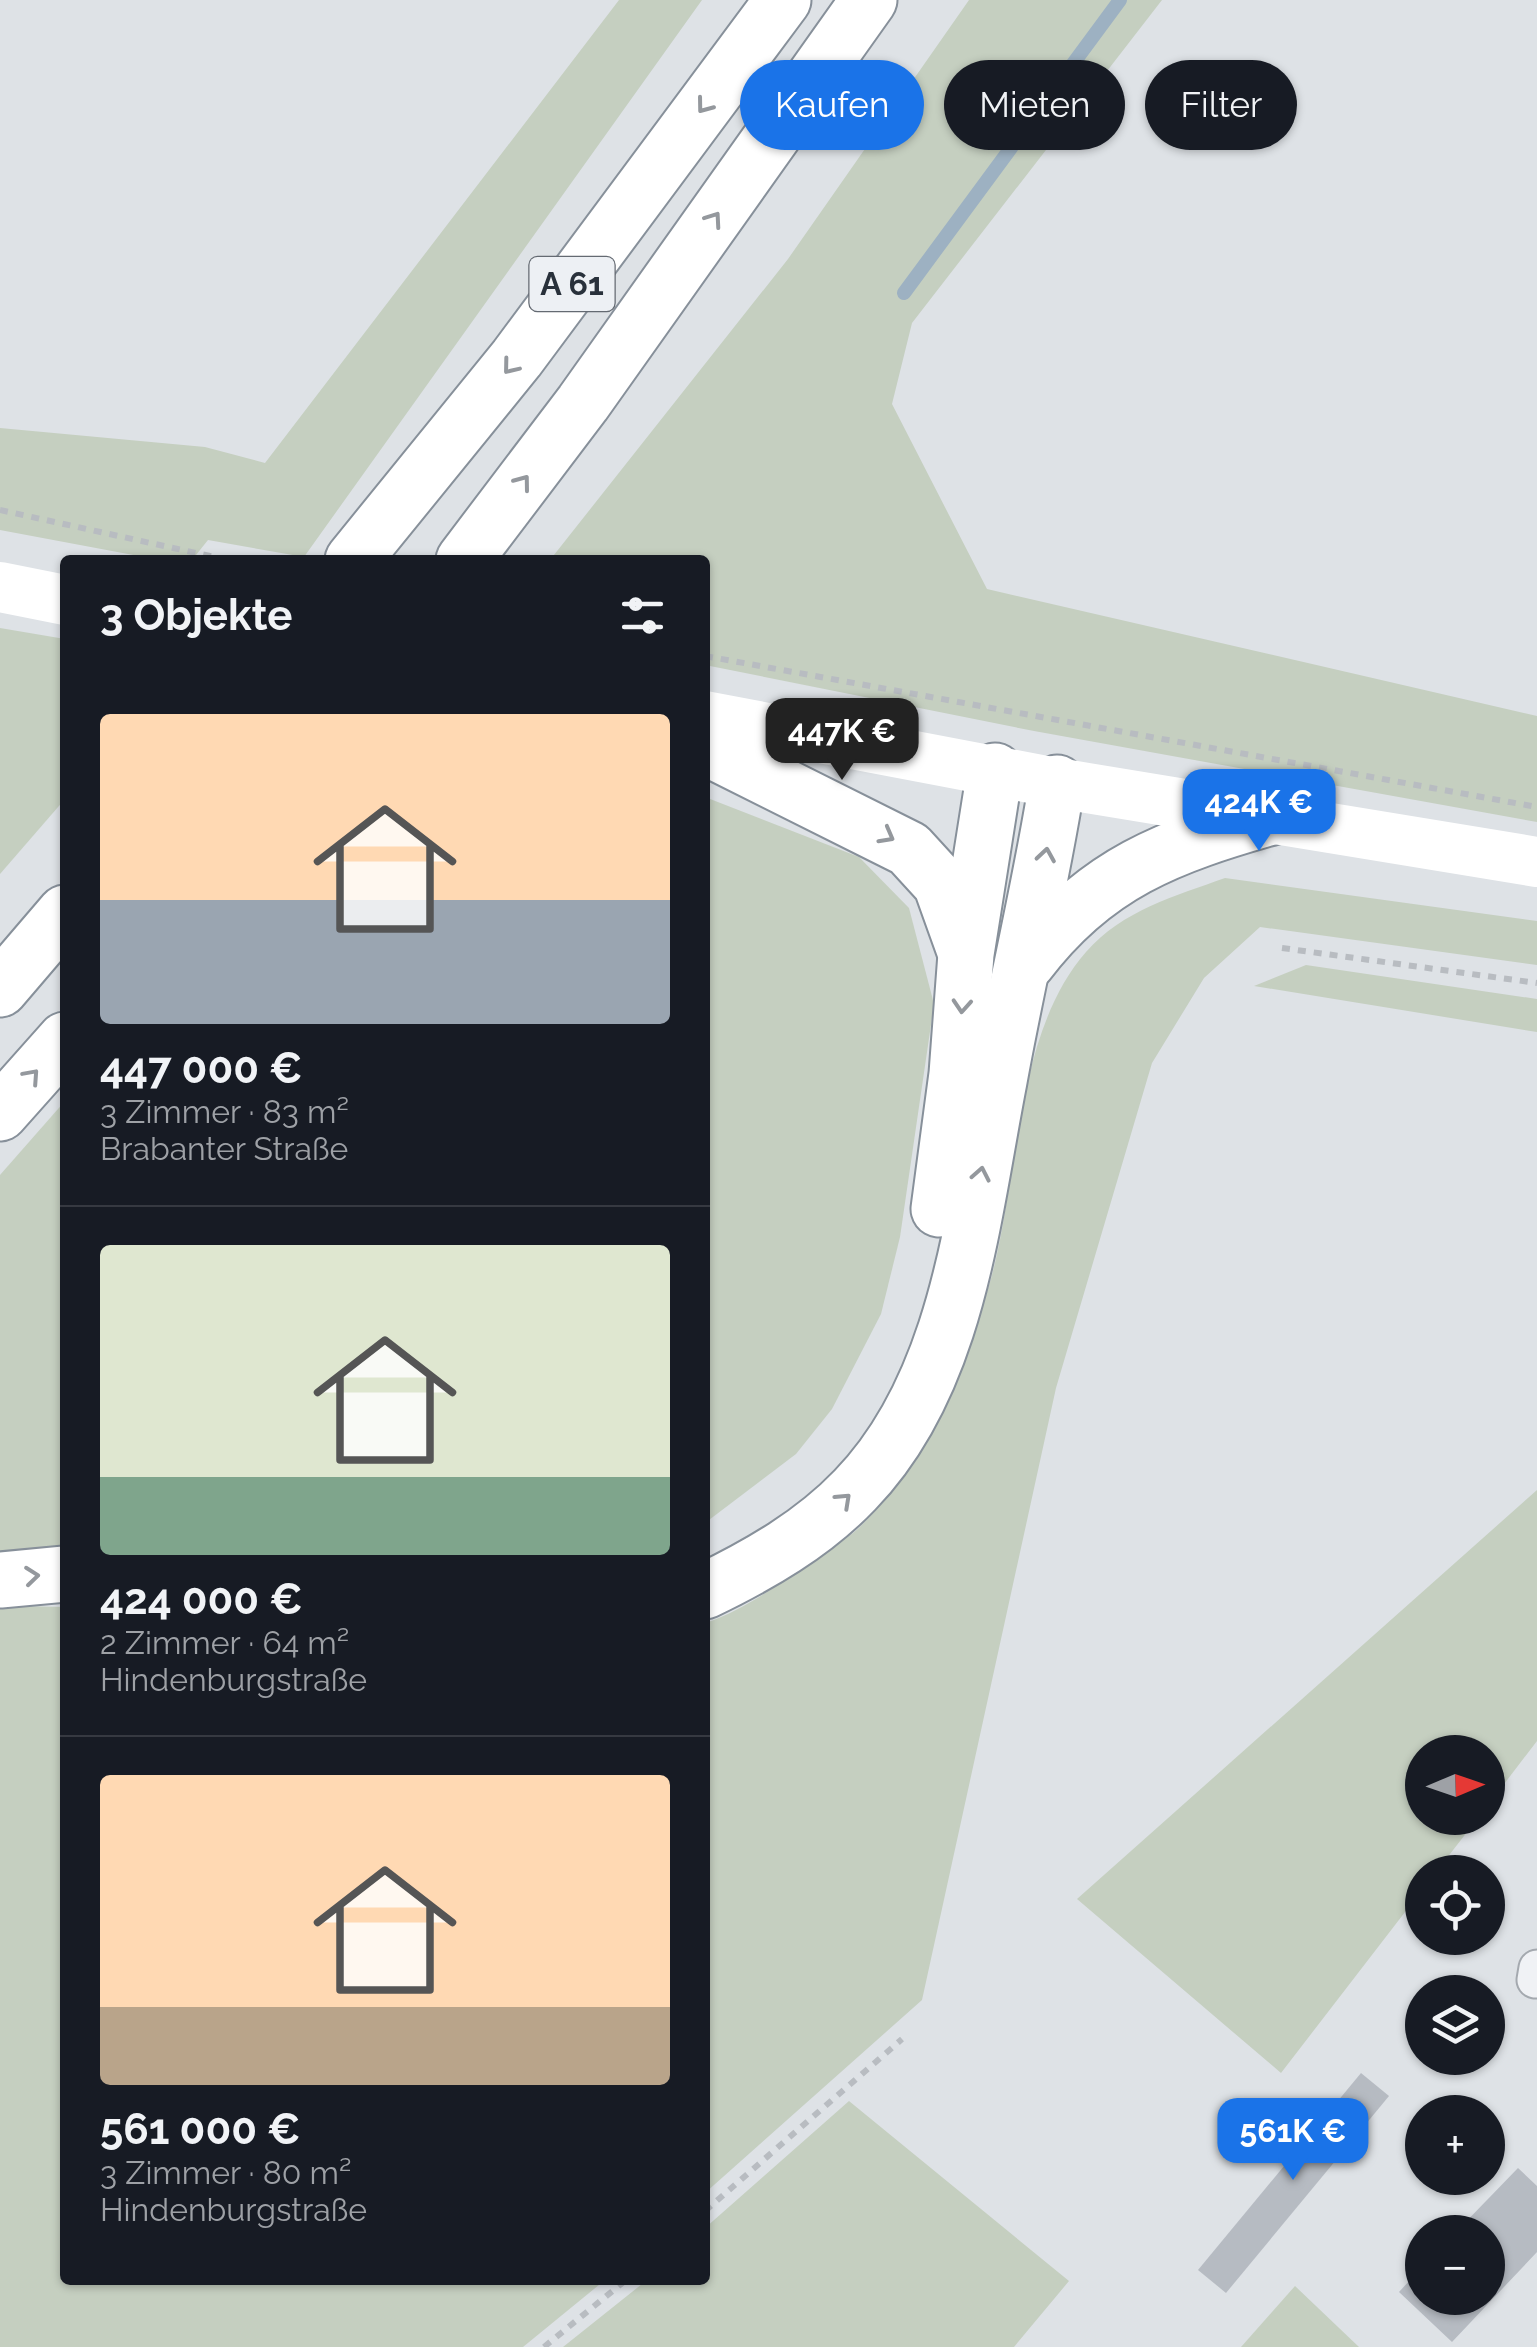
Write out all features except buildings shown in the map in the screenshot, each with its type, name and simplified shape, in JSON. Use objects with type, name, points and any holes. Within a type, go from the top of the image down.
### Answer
[{"type":"highway","name":"A 61","points":[[357,555],[517,358],[782,0]]},
{"type":"highway","name":"A 61","points":[[468,555],[584,403],[870,0]]},
{"type":"highway","points":[[710,750],[909,849],[941,884],[952,905],[966,954]]},
{"type":"highway","points":[[710,1551],[775,1512],[830,1463],[855,1432],[895,1366],[934,1240],[957,1074],[966,954],[995,771]]},
{"type":"highway","points":[[710,1589],[790,1543],[856,1490],[883,1456],[926,1378],[958,1291],[1025,966],[1057,784]]},
{"type":"highway","points":[[1025,966],[1072,909],[1111,880],[1208,835],[1275,816]]},
{"type":"highway","points":[[0,989],[36,939]]},
{"type":"highway","points":[[0,1113],[60,1046]]},
{"type":"highway","points":[[0,1580],[60,1574]]},
{"type":"main road","points":[[0,587],[60,599]]},
{"type":"main road","points":[[710,717],[1057,784],[1275,816],[1537,862]]},
{"type":"path","points":[[0,510],[202,555]]},
{"type":"path","points":[[710,657],[1537,807]]},
{"type":"path","points":[[1282,948],[1537,983]]},
{"type":"path","points":[[710,2207],[902,2039]]},
{"type":"path","points":[[544,2347],[620,2285]]},
{"type":"green space","points":[[619,0],[702,0],[305,555],[208,540],[196,555],[133,555],[0,530],[0,428],[205,447],[265,463]]},
{"type":"green space","points":[[969,0],[1162,0],[1116,60],[944,60],[944,150],[1046,150],[912,323],[892,404],[987,589],[1537,716],[1537,822],[1034,731],[710,666],[710,555],[554,555],[788,259],[864,150],[924,150],[924,64]]},
{"type":"green space","points":[[0,628],[60,638],[60,805],[0,874]]},
{"type":"green space","points":[[710,799],[859,857],[909,908],[934,1004],[900,1237],[881,1314],[832,1409],[796,1454],[710,1519]]},
{"type":"green space","points":[[1225,878],[1537,921],[1537,965],[1260,927],[1204,978],[1152,1063],[1056,1388],[922,2000],[710,2189],[710,1621],[752,1601],[853,1533],[901,1477],[943,1404],[976,1325],[997,1254],[1034,1056],[1064,983],[1086,952],[1116,925],[1187,891]]},
{"type":"green space","points":[[1306,965],[1537,999],[1537,1032],[1254,986]]},
{"type":"green space","points":[[60,1107],[60,1557],[0,1562],[0,1175]]},
{"type":"green space","points":[[1537,1490],[1537,1741],[1505,1783],[1505,1735],[1405,1735],[1405,1835],[1465,1835],[1449,1855],[1405,1855],[1405,1912],[1281,2073],[1077,1899]]},
{"type":"green space","points":[[60,1607],[60,2285],[599,2285],[523,2347],[0,2347],[0,1609]]},
{"type":"green space","points":[[849,2101],[1069,2281],[1014,2347],[563,2347],[641,2285],[710,2285],[710,2224]]},
{"type":"green space","points":[[1295,2286],[1359,2347],[1241,2347]]},
{"type":"waterway","points":[[904,293],[1120,0]]}]
